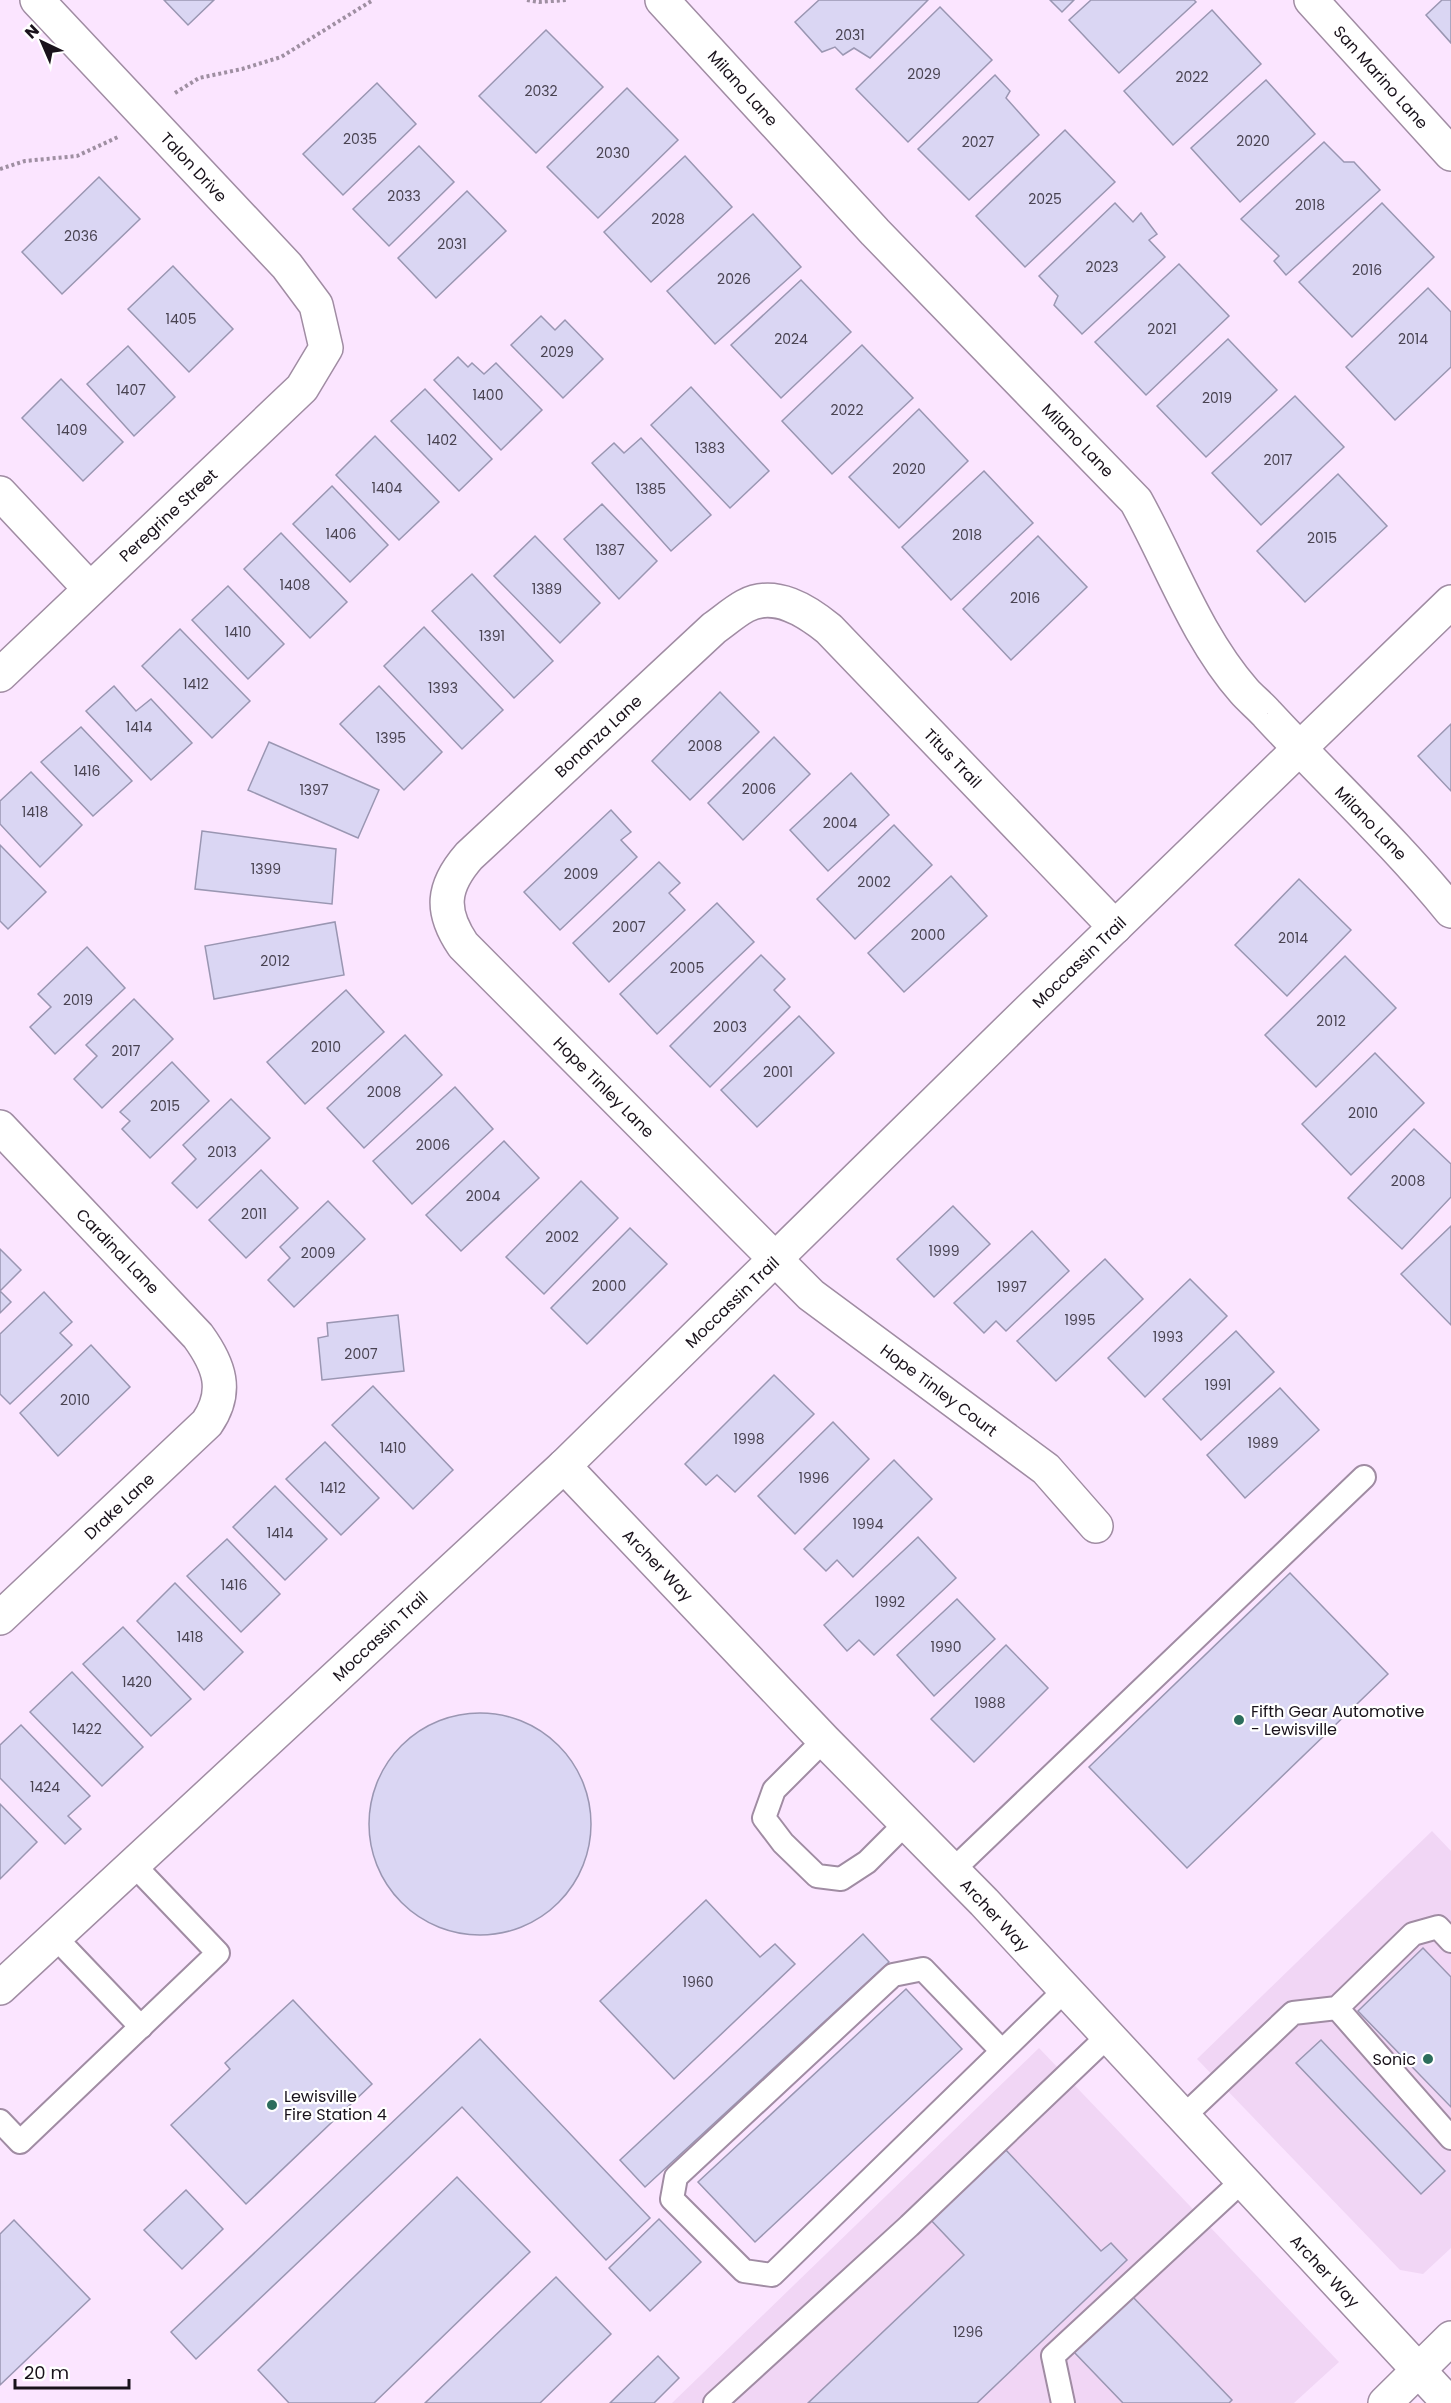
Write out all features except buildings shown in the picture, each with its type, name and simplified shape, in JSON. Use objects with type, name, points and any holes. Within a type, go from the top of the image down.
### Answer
[{"type":"street","name":"Talon Drive","points":[[38,0],[287,266],[316,305],[326,348]]},
{"type":"street","name":"Milano Lane","points":[[662,0],[875,232],[1136,501],[1180,589],[1215,650],[1245,692],[1421,873],[1451,911]]},
{"type":"street","name":"San Marino Lane","points":[[1311,0],[1451,154]]},
{"type":"street","name":"Peregrine Street","points":[[0,675],[302,388],[326,348]]},
{"type":"street","points":[[0,493],[90,589]]},
{"type":"street","name":"Bonanza Lane","points":[[447,905],[449,886],[457,870],[469,856],[714,628],[747,605],[781,602]]},
{"type":"street","name":"Titus Trail","points":[[781,602],[805,610],[829,629],[1115,927]]},
{"type":"street","name":"Moccassin Trail","points":[[0,1988],[564,1466],[1451,602]]},
{"type":"street","name":"Hope Tinley Lane","points":[[447,905],[453,930],[463,945],[776,1260]]},
{"type":"street","name":"Cardinal Lane","points":[[0,1127],[198,1336],[213,1358],[220,1383]]},
{"type":"street","name":"Hope Tinley Court","points":[[776,1260],[815,1298],[1046,1469],[1096,1526]]},
{"type":"street","name":"Drake Lane","points":[[0,1618],[207,1423],[217,1409],[220,1383]]},
{"type":"street","name":"Archer Way","points":[[564,1466],[824,1740],[953,1870],[1449,2403]]},
{"type":"street","points":[[1385,2403],[1451,2338]]},
{"type":"lane","points":[[953,1870],[1364,1477]]},
{"type":"lane","points":[[824,1740],[774,1790],[764,1818],[783,1843],[817,1876],[841,1879],[867,1862],[906,1823]]},
{"type":"lane","points":[[0,2121],[20,2142],[218,1953],[133,1864]]},
{"type":"lane","points":[[1183,2117],[1293,2013],[1337,2008],[1413,1934],[1438,1927],[1451,1941]]},
{"type":"lane","points":[[55,1937],[141,2028]]},
{"type":"lane","points":[[1002,2051],[923,1969],[893,1975],[676,2177],[672,2199],[744,2271],[771,2275],[1065,1990]]},
{"type":"lane","points":[[1337,2008],[1451,2138]]},
{"type":"lane","points":[[716,2403],[909,2226],[1108,2036]]},
{"type":"lane","points":[[1063,2403],[1053,2355],[1242,2181]]},
{"type":"path","points":[[175,93],[199,78],[242,69],[281,57],[373,0]]},
{"type":"path","points":[[527,0],[539,2],[566,0]]},
{"type":"path","points":[[0,169],[25,161],[77,156],[124,135]]},
{"type":"shaded area","points":[[1432,1831],[1451,1851],[1451,2248],[1423,2274],[1400,2270],[1197,2059]]},
{"type":"shaded area","points":[[1039,2048],[1339,2362],[1294,2403],[672,2403]]},
{"type":"place","name":"Fifth Gear Automotive - Lewisville","points":[[1239,1720]]},
{"type":"place","name":"Sonic","points":[[1428,2059]]},
{"type":"place","name":"Lewisville Fire Station 4","points":[[272,2105]]}]
